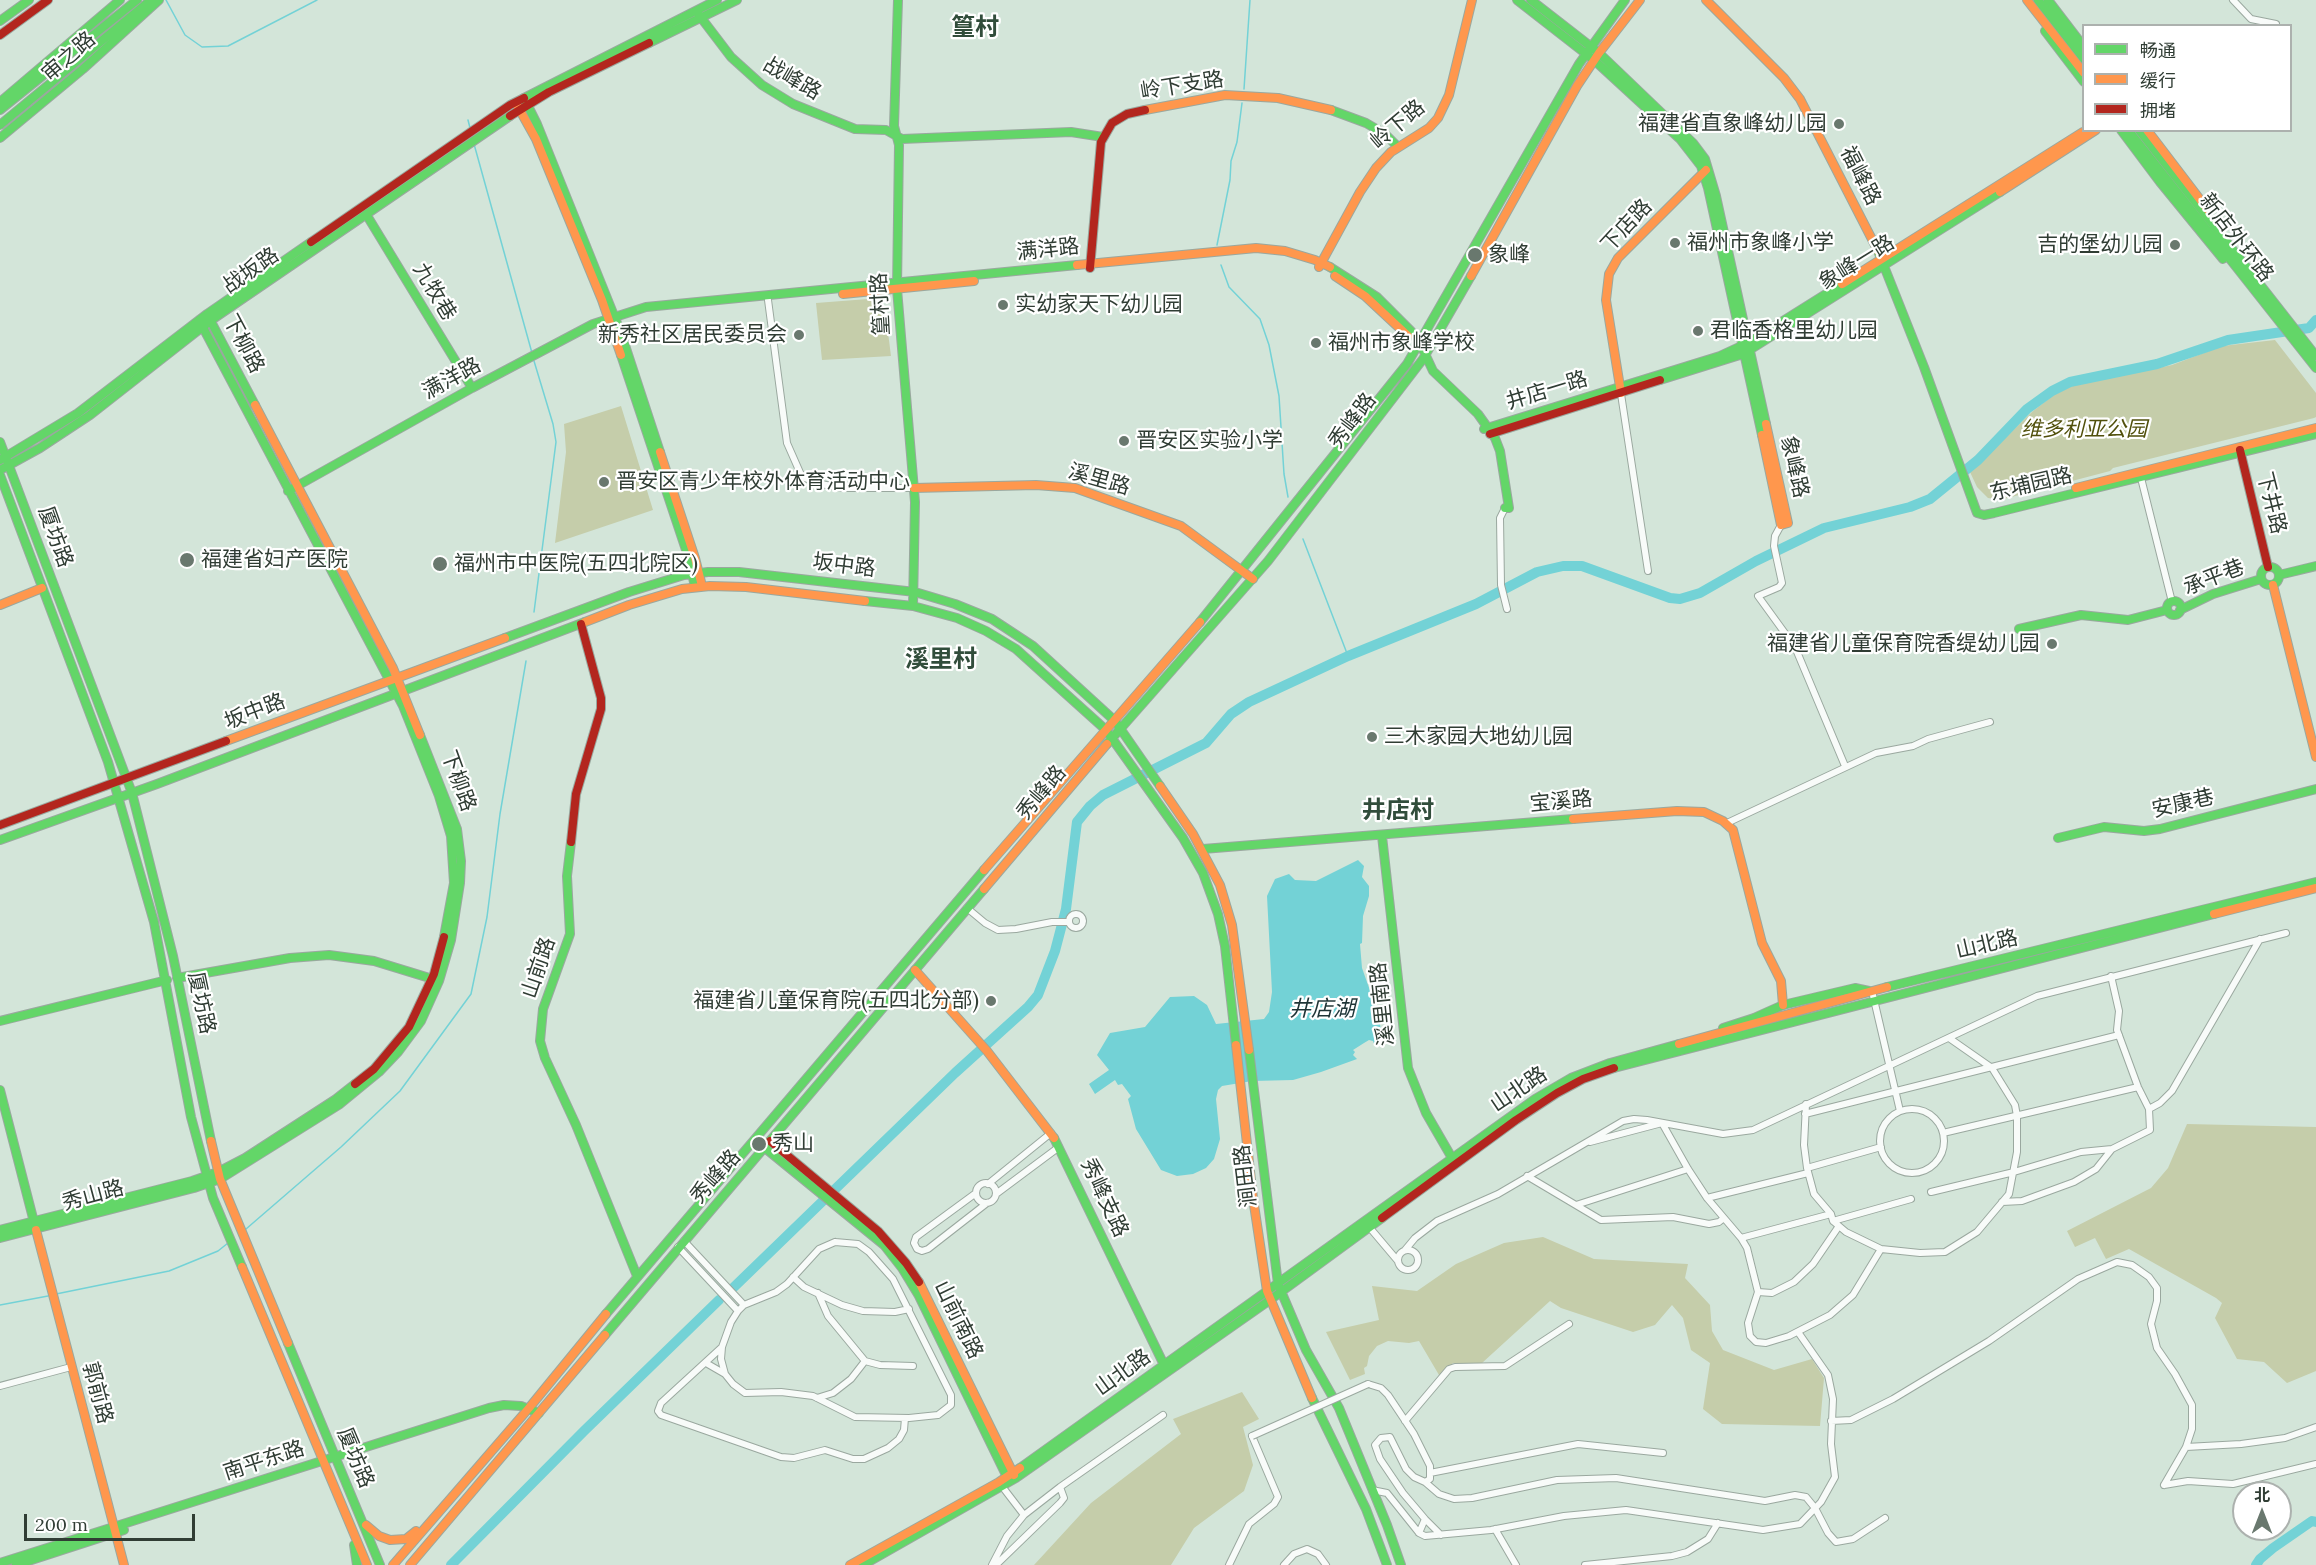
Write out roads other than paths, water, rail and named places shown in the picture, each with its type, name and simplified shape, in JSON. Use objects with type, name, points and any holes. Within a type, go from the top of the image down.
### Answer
[{"type":"main road","points":[[0,21],[29,0]]},
{"type":"main road","points":[[0,35],[48,0]]},
{"type":"main road","name":"审之路","points":[[0,102],[120,0]]},
{"type":"main road","points":[[0,110],[137,0]]},
{"type":"main road","points":[[0,125],[156,0]]},
{"type":"main road","name":"审之路","points":[[0,138],[84,69],[156,0]]},
{"type":"main road","points":[[699,14],[717,0]]},
{"type":"main road","points":[[465,141],[521,103],[699,14],[737,0]]},
{"type":"main road","name":"篁村路","points":[[898,0],[895,136],[899,145],[897,286],[914,488],[915,592],[913,606]]},
{"type":"main road","name":"岭下路","points":[[1320,265],[1368,179],[1380,163],[1398,147],[1429,128],[1443,110],[1450,91],[1472,0]]},
{"type":"main road","points":[[1517,0],[1588,49]]},
{"type":"main road","points":[[1531,0],[1597,56]]},
{"type":"main road","points":[[1118,725],[1419,345],[1588,49],[1625,0]]},
{"type":"main road","name":"秀峰路","points":[[410,1565],[417,1561],[681,1244],[1112,738],[1118,725],[1253,579],[1424,356],[1440,332],[1597,56],[1640,0]]},
{"type":"main road","name":"福峰路","points":[[1706,0],[1795,91],[1884,263],[1971,499]]},
{"type":"main road","points":[[2021,0],[2082,79]]},
{"type":"main road","points":[[2027,0],[2082,70]]},
{"type":"main road","points":[[2038,0],[2082,56]]},
{"type":"main road","points":[[2048,0],[2082,44]]},
{"type":"main road","name":"战峰路","points":[[699,14],[731,57],[747,74],[773,93],[808,111],[855,129],[886,130],[902,139],[1078,132],[1103,137]]},
{"type":"main road","name":"象峰路","points":[[1597,56],[1685,144],[1706,170],[1781,525]]},
{"type":"main road","name":"岭下支路","points":[[1103,137],[1112,123],[1133,112],[1231,95],[1290,99],[1330,110],[1374,127],[1398,147]]},
{"type":"main road","points":[[521,103],[612,318],[696,573],[698,587]]},
{"type":"main road","name":"象峰一路","points":[[1884,263],[2083,132]]},
{"type":"main road","name":"象峰一路","points":[[1621,391],[1745,349],[2093,132]]},
{"type":"main road","points":[[2122,132],[2160,182],[2271,316],[2316,376]]},
{"type":"main road","name":"新店外环路","points":[[2130,132],[2316,368]]},
{"type":"main road","name":"新店外环路","points":[[2141,132],[2316,357]]},
{"type":"main road","points":[[2149,132],[2314,349]]},
{"type":"main road","points":[[1090,266],[1100,148],[1103,137]]},
{"type":"main road","name":"战坂路","points":[[205,320],[366,214],[465,141]]},
{"type":"main road","name":"战坂路","points":[[0,470],[5,460],[40,448],[97,411],[205,320],[465,141]]},
{"type":"main road","name":"下店路","points":[[1621,391],[1606,300],[1609,274],[1618,258],[1706,170]]},
{"type":"main road","name":"九牧巷","points":[[366,214],[472,388]]},
{"type":"main road","name":"满洋路","points":[[637,310],[647,313],[1090,266],[1253,253],[1290,257],[1320,265],[1348,277],[1377,297],[1419,345],[1430,375],[1488,431]]},
{"type":"main road","name":"满洋路","points":[[292,489],[472,388],[593,324],[646,307],[897,286]]},
{"type":"main road","name":"下柳路","points":[[193,1185],[219,1176],[340,1104],[372,1079],[398,1052],[416,1029],[430,1005],[454,883],[450,831],[394,679],[205,320]]},
{"type":"main road","name":"井店一路","points":[[1488,431],[1621,391]]},
{"type":"main road","name":"东埔园路","points":[[1971,499],[1977,513],[1988,515],[2141,478],[2316,428]]},
{"type":"main road","points":[[1488,431],[1496,452],[1505,508]]},
{"type":"main road","name":"东埔园路","points":[[1971,499],[1980,507],[1993,508],[2316,434]]},
{"type":"main road","name":"厦坊路","points":[[0,442],[132,793],[177,978],[219,1176],[380,1565]]},
{"type":"main road","name":"下井路","points":[[2240,450],[2268,567]]},
{"type":"main road","name":"厦坊路","points":[[0,475],[115,784],[154,922],[191,1117],[207,1180],[368,1565]]},
{"type":"main road","name":"溪里路","points":[[914,488],[1036,485],[1075,488],[1181,526],[1253,579]]},
{"type":"main road","name":"承平巷","points":[[2279,575],[2316,566]]},
{"type":"main road","points":[[2268,567],[2277,570],[2279,575],[2278,581],[2273,585],[2267,585],[2261,579],[2261,573],[2268,567]]},
{"type":"main road","name":"坂中路","points":[[0,825],[656,583],[696,573],[753,573],[915,592],[938,598],[982,614],[1018,635],[1055,664],[1118,725]]},
{"type":"main road","name":"承平巷","points":[[2019,629],[2080,615],[2128,620],[2178,604],[2180,610],[2213,594],[2261,579]]},
{"type":"main road","points":[[2273,585],[2316,758]]},
{"type":"main road","name":"坂中路","points":[[0,840],[119,798],[653,597],[698,587],[760,588],[913,606],[967,622],[1001,639],[1025,657],[1106,730]]},
{"type":"main road","points":[[0,605],[42,588]]},
{"type":"main road","name":"山前路","points":[[581,624],[602,709],[576,794],[567,876],[570,934],[543,1009],[540,1041],[545,1058],[576,1125],[637,1275]]},
{"type":"main road","name":"秀峰路","points":[[393,1565],[527,1410],[637,1275],[917,947],[1106,730],[1118,725]]},
{"type":"main road","name":"涧田路","points":[[1118,725],[1203,849],[1224,896],[1234,935],[1279,1288],[1306,1350],[1339,1408],[1401,1565]]},
{"type":"main road","points":[[1106,730],[1112,738]]},
{"type":"main road","name":"涧田路","points":[[1112,738],[1194,856],[1218,914],[1226,956],[1252,1198],[1269,1295],[1300,1373],[1366,1509],[1387,1565]]},
{"type":"main road","name":"安康巷","points":[[2058,838],[2104,827],[2144,831],[2160,829],[2316,789]]},
{"type":"main road","name":"宝溪路","points":[[1203,849],[1691,811],[1708,813],[1727,824]]},
{"type":"main road","points":[[1727,824],[1734,835],[1764,950],[1781,981],[1783,1005]]},
{"type":"main road","name":"溪里南路","points":[[1382,836],[1409,1072],[1426,1113],[1452,1158]]},
{"type":"main road","name":"山北路","points":[[1279,1288],[1452,1158],[1535,1099],[1571,1078],[1604,1065],[1872,991],[2316,882]]},
{"type":"main road","name":"山北路","points":[[863,1565],[1008,1480],[1279,1288],[1370,1228],[1516,1120],[1557,1092],[1583,1079],[1610,1069],[2316,888]]},
{"type":"main road","points":[[177,978],[290,958],[329,955],[374,961],[436,980]]},
{"type":"main road","name":"秀峰支路","points":[[915,970],[987,1051],[1051,1133],[1166,1369]]},
{"type":"main road","points":[[0,1021],[166,980]]},
{"type":"main road","points":[[1679,1044],[1754,1018],[1783,1005],[1855,988],[1872,991]]},
{"type":"main road","name":"郭前路","points":[[0,1090],[124,1565]]},
{"type":"main road","name":"山前南路","points":[[768,1144],[882,1235],[912,1270],[1008,1480]]},
{"type":"main road","name":"秀山路","points":[[0,1238],[35,1226],[193,1185]]},
{"type":"main road","name":"秀山路","points":[[0,1230],[35,1226]]},
{"type":"main road","name":"南平东路","points":[[0,1563],[114,1530],[335,1460],[489,1408],[504,1405],[527,1410],[537,1415]]},
{"type":"main road","name":"山北路","points":[[850,1565],[1008,1480]]},
{"type":"main road","points":[[362,1521],[379,1536],[396,1541],[412,1536],[432,1519]]},
{"type":"main road","points":[[352,1527],[357,1565]]},
{"type":"main road","name":"南平东路","points":[[16,1565],[114,1530]]},
{"type":"street","points":[[2233,0],[2251,19],[2277,24]]},
{"type":"street","points":[[768,300],[787,443],[802,477],[842,488],[914,488]]},
{"type":"street","points":[[1621,391],[1648,571]]},
{"type":"street","points":[[2141,478],[2169,606]]},
{"type":"street","points":[[1505,508],[1500,518],[1501,588],[1507,609]]},
{"type":"street","points":[[1781,525],[1775,536],[1774,546],[1782,583],[1779,587],[1758,596],[1793,643],[1845,766]]},
{"type":"street","points":[[1727,824],[1845,766],[1879,752],[1913,746],[1928,739],[1990,722]]},
{"type":"street","points":[[967,908],[985,923],[998,930],[1052,922],[1069,922]]},
{"type":"street","points":[[1397,1260],[1399,1254],[1437,1221],[1498,1194],[1623,1121],[1640,1119],[1716,1133],[1737,1133],[1759,1128],[2037,996],[2286,933]]},
{"type":"street","points":[[2149,1109],[2172,1092],[2260,939]]},
{"type":"street","points":[[1931,1192],[2014,1172],[2081,1152],[2112,1149],[2150,1130],[2149,1109],[2138,1087],[2117,1030],[2119,1011],[2110,976]]},
{"type":"street","points":[[1872,991],[1900,1111]]},
{"type":"street","points":[[1805,1114],[2119,1035]]},
{"type":"street","points":[[1806,1104],[1804,1145],[1807,1171],[1815,1194],[1834,1220],[1846,1232],[1881,1249],[1945,1252],[1977,1232],[2009,1194],[2018,1152],[2015,1105],[1992,1068],[1948,1038]]},
{"type":"street","points":[[1943,1133],[2138,1087]]},
{"type":"street","points":[[1912,1109],[1932,1116],[1943,1133],[1944,1144],[1936,1162],[1918,1172],[1898,1169],[1890,1164],[1881,1147],[1882,1128],[1900,1111],[1912,1109]]},
{"type":"street","points":[[1580,1145],[1662,1123]]},
{"type":"street","points":[[1662,1123],[1707,1198],[1742,1238],[1750,1256],[1758,1292],[1748,1323],[1750,1336],[1756,1342],[1766,1343],[1798,1332],[1830,1315],[1853,1295],[1881,1249]]},
{"type":"street","points":[[988,1184],[1051,1133]]},
{"type":"street","points":[[996,1194],[994,1186],[980,1185],[976,1193],[916,1237],[914,1243],[917,1249],[922,1251],[928,1249],[1059,1147]]},
{"type":"street","points":[[1707,1198],[1807,1171],[1881,1147]]},
{"type":"street","points":[[2002,1202],[2022,1202],[2074,1182],[2096,1169],[2112,1149]]},
{"type":"street","points":[[1576,1205],[1688,1169]]},
{"type":"street","points":[[1527,1176],[1598,1219],[1606,1221],[1673,1217],[1709,1224],[1719,1222],[1724,1218]]},
{"type":"street","points":[[976,1193],[978,1199],[987,1203]]},
{"type":"street","points":[[1742,1238],[1834,1220],[1911,1199]]},
{"type":"street","points":[[1758,1292],[1772,1293],[1794,1282],[1813,1264],[1834,1220]]},
{"type":"street","points":[[1370,1228],[1400,1266],[1406,1270],[1415,1267],[1418,1261],[1417,1254],[1411,1250],[1405,1250]]},
{"type":"street","points":[[706,1364],[725,1374],[745,1393],[781,1392],[817,1398],[855,1417],[905,1418],[938,1415],[948,1408],[951,1402],[951,1395],[893,1279],[870,1252],[858,1244],[835,1242],[819,1249],[776,1292],[744,1305],[731,1322],[722,1347],[721,1359],[725,1374]]},
{"type":"street","points":[[681,1244],[744,1305]]},
{"type":"street","points":[[681,1244],[738,1311]]},
{"type":"street","points":[[1831,1422],[1851,1420],[1893,1399],[1989,1341],[2078,1279],[2117,1262],[2132,1265],[2149,1277],[2157,1288],[2157,1301],[2151,1324],[2157,1348],[2192,1405],[2192,1429],[2186,1447],[2164,1485],[2188,1481],[2234,1484],[2316,1464]]},
{"type":"street","points":[[793,1277],[804,1287],[842,1305],[863,1311],[895,1312],[909,1309]]},
{"type":"street","points":[[819,1293],[828,1316],[865,1361],[880,1365],[913,1366]]},
{"type":"street","points":[[1406,1421],[1449,1369],[1504,1366],[1569,1324]]},
{"type":"street","points":[[1372,1490],[1386,1492],[1419,1533],[1425,1536],[1495,1529],[1564,1516],[1626,1510],[1763,1530],[1800,1524],[1815,1508],[1835,1477],[1831,1444],[1833,1399],[1828,1375],[1798,1332]]},
{"type":"street","points":[[722,1347],[661,1403],[658,1411],[661,1415],[781,1457],[794,1458],[825,1450],[853,1459],[864,1459],[888,1448],[899,1439],[904,1430],[905,1418]]},
{"type":"street","points":[[817,1398],[837,1390],[851,1379],[865,1361]]},
{"type":"street","points":[[0,1386],[71,1367]]},
{"type":"street","points":[[1229,1565],[1249,1524],[1274,1504],[1278,1497],[1252,1436],[1368,1384],[1385,1391],[1406,1421],[1430,1466],[1430,1479],[1425,1482]]},
{"type":"street","points":[[837,1390],[838,1407]]},
{"type":"street","points":[[994,1565],[1007,1536],[1024,1515],[1163,1415]]},
{"type":"street","points":[[2186,1447],[2241,1444],[2285,1438],[2316,1427]]},
{"type":"street","points":[[1441,1535],[1403,1493],[1380,1460],[1375,1445],[1381,1438],[1390,1437],[1406,1469],[1414,1477],[1425,1482],[1439,1494],[1454,1499],[1472,1498],[1557,1480],[1616,1478],[1765,1501],[1795,1495],[1806,1497],[1836,1542],[1853,1539],[1885,1518]]},
{"type":"street","points":[[1430,1473],[1578,1444],[1663,1453]]},
{"type":"street","points":[[1008,1480],[1024,1515]]},
{"type":"street","points":[[994,1565],[1060,1503],[1064,1498],[1060,1487]]},
{"type":"street","points":[[1419,1533],[1425,1519]]},
{"type":"street","points":[[1586,1565],[1672,1556],[1686,1552],[1708,1539],[1718,1523]]},
{"type":"street","points":[[1495,1529],[1516,1565]]},
{"type":"street","points":[[1284,1565],[1294,1554],[1307,1549],[1318,1554],[1326,1565]]},
{"type":"water","name":"井店湖","points":[[1358,860],[1364,866],[1362,877],[1369,886],[1369,896],[1363,916],[1362,943],[1360,944],[1362,968],[1379,1016],[1381,1032],[1379,1043],[1374,1044],[1369,1040],[1353,1050],[1355,1052],[1353,1055],[1357,1059],[1293,1080],[1252,1081],[1222,1086],[1218,1090],[1216,1099],[1220,1139],[1214,1159],[1206,1168],[1193,1174],[1177,1176],[1161,1170],[1136,1129],[1128,1099],[1131,1096],[1122,1084],[1118,1085],[1115,1080],[1095,1094],[1089,1084],[1109,1070],[1097,1055],[1110,1033],[1145,1027],[1170,997],[1194,996],[1207,1005],[1216,1024],[1264,1019],[1269,1012],[1272,992],[1267,896],[1275,879],[1289,874],[1295,880],[1316,881]]},
{"type":"waterway","points":[[166,0],[185,35],[202,47],[228,46],[317,0]]},
{"type":"waterway","points":[[1244,89],[1250,0]]},
{"type":"waterway","points":[[1217,245],[1230,180],[1231,161],[1237,142],[1242,103]]},
{"type":"waterway","points":[[468,120],[470,128]]},
{"type":"waterway","points":[[474,144],[532,353]]},
{"type":"waterway","points":[[1221,265],[1229,287],[1260,319],[1269,345],[1279,396],[1284,474],[1288,497]]},
{"type":"waterway","points":[[734,1287],[1038,995],[1055,951],[1066,909],[1077,822],[1090,806],[1103,795],[1206,743],[1231,714],[1249,702],[1348,656],[1476,604],[1537,572],[1563,566],[1582,566],[1670,598],[1680,599],[1700,593],[1756,561],[1824,528],[1910,507],[1930,499],[1978,460],[2027,409],[2052,391],[2070,382],[2157,364],[2228,340],[2309,328],[2316,320]]},
{"type":"waterway","points":[[534,361],[553,424],[556,442],[534,612]]},
{"type":"waterway","points":[[1303,539],[1348,656]]},
{"type":"waterway","points":[[246,1229],[341,1147],[400,1091],[471,994],[487,917],[500,814],[526,661]]},
{"type":"waterway","points":[[56,1294],[169,1271],[218,1251],[228,1243]]},
{"type":"waterway","points":[[0,1305],[48,1296]]},
{"type":"waterway","points":[[451,1565],[719,1300]]},
{"type":"waterway","points":[[2256,1565],[2273,1548],[2312,1521],[2316,1522]]},
{"type":"place","name":"福建省直象峰幼儿园","points":[[1839,124]]},
{"type":"place","name":"福州市象峰小学","points":[[1675,243]]},
{"type":"place","name":"吉的堡幼儿园","points":[[2175,245]]},
{"type":"place","name":"象峰","points":[[1475,255]]},
{"type":"place","name":"实幼家天下幼儿园","points":[[1003,305]]},
{"type":"place","name":"君临香格里幼儿园","points":[[1698,331]]},
{"type":"place","name":"新秀社区居民委员会","points":[[799,335]]},
{"type":"place","name":"福州市象峰学校","points":[[1316,343]]},
{"type":"place","name":"晋安区实验小学","points":[[1124,441]]},
{"type":"place","name":"晋安区青少年校外体育活动中心","points":[[604,482]]},
{"type":"place","name":"福建省妇产医院","points":[[187,560]]},
{"type":"place","name":"福州市中医院(五四北院区)","points":[[440,564]]},
{"type":"place","name":"福建省儿童保育院香缇幼儿园","points":[[2052,644]]},
{"type":"place","name":"三木家园大地幼儿园","points":[[1372,737]]},
{"type":"place","name":"福建省儿童保育院(五四北分部)","points":[[991,1001]]},
{"type":"place","name":"秀山","points":[[759,1144]]},
{"type":"district","name":"篁村","points":[[975,28]]},
{"type":"district","name":"溪里村","points":[[941,660]]},
{"type":"district","name":"井店村","points":[[1398,811]]},
{"type":"park label","name":"维多利亚公园","points":[[2084,430]]}]
